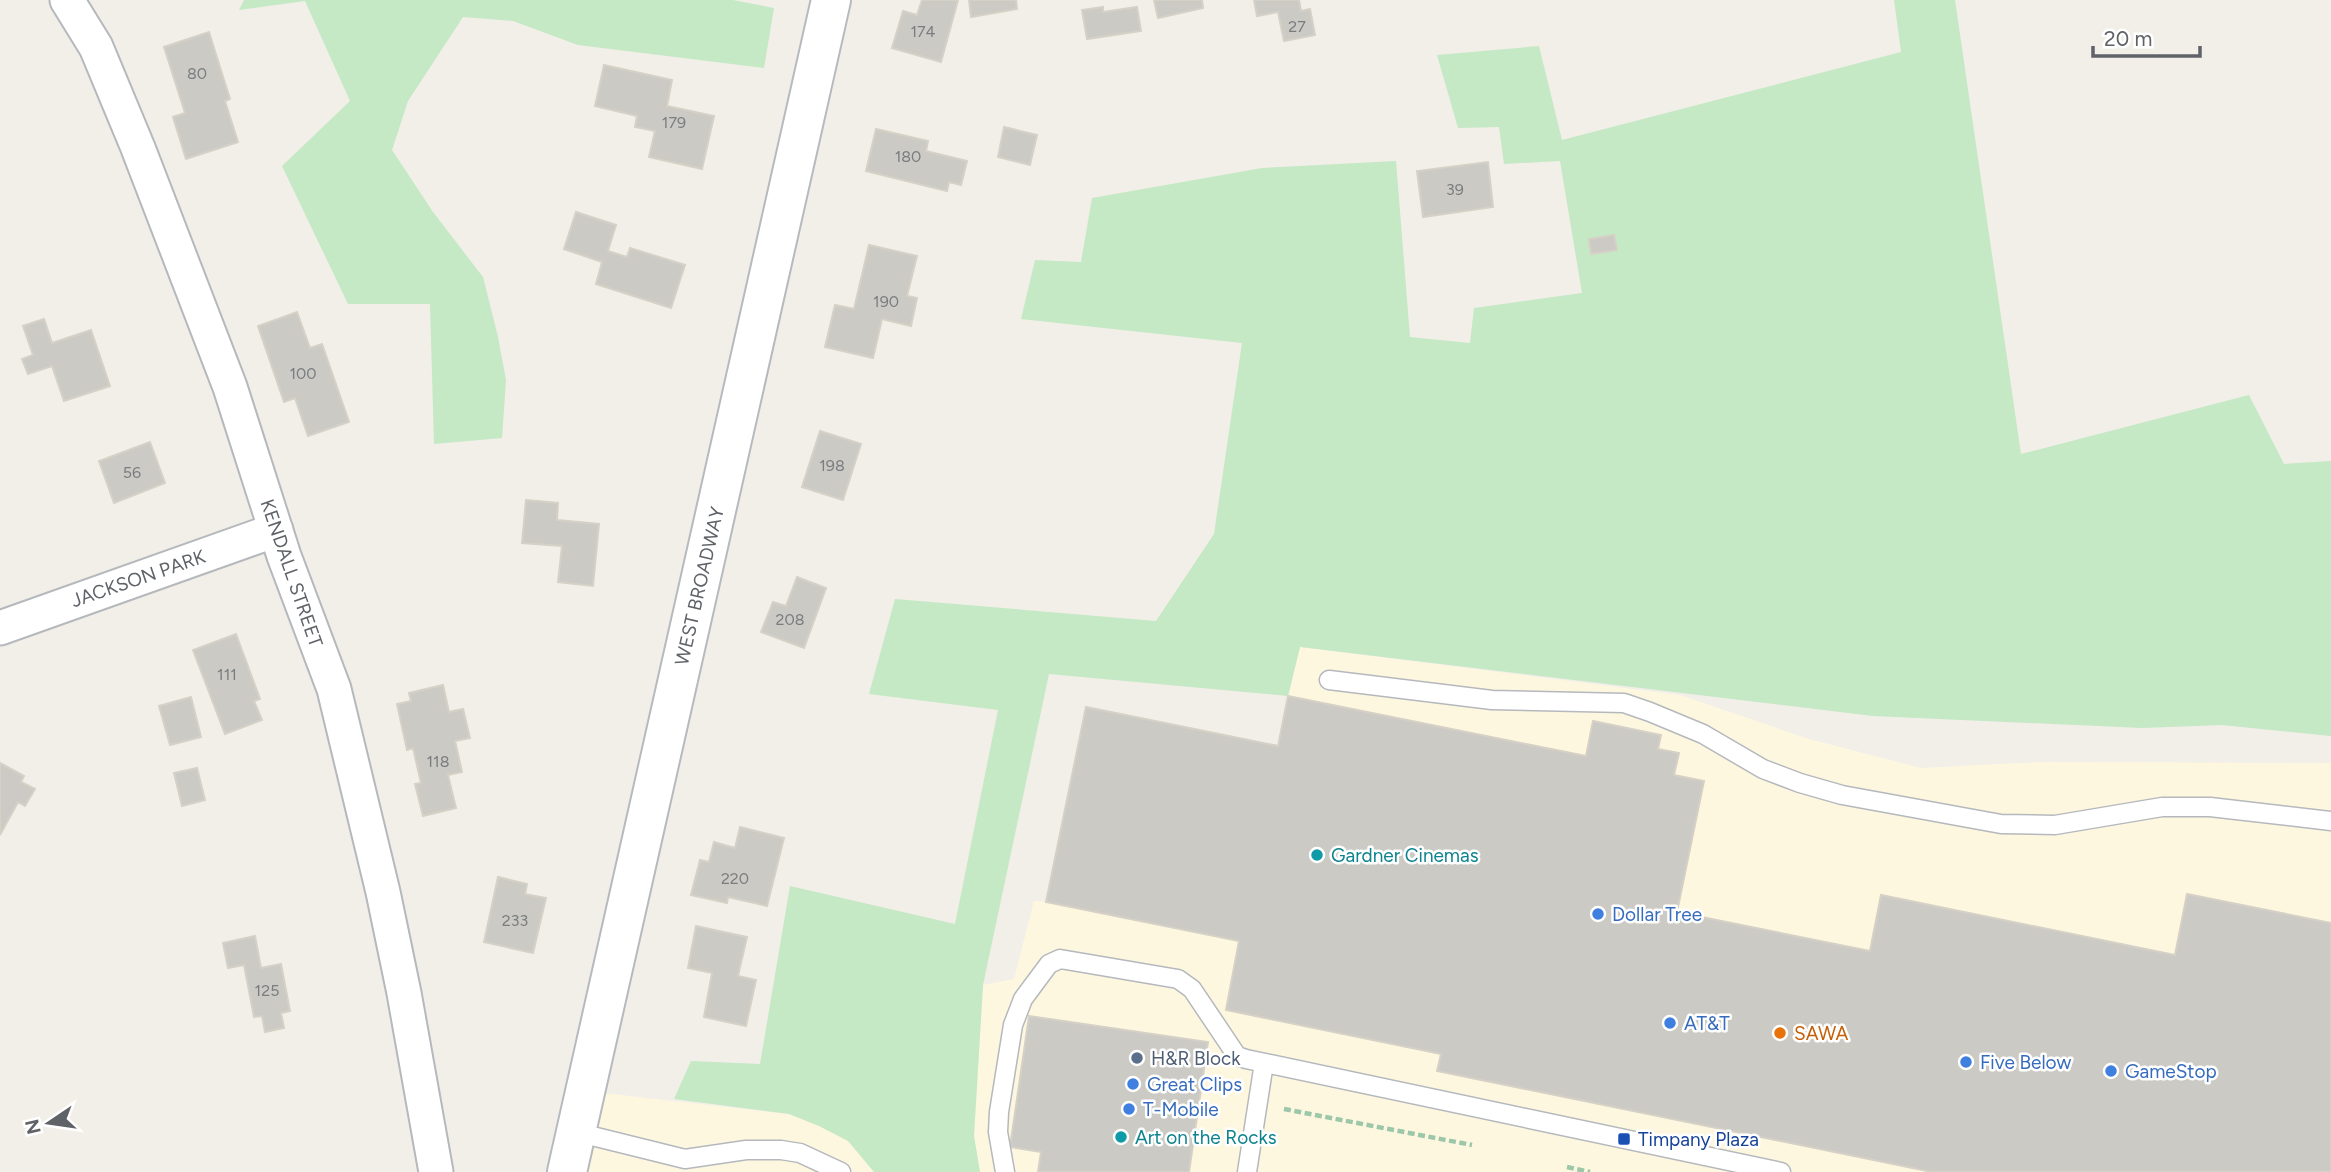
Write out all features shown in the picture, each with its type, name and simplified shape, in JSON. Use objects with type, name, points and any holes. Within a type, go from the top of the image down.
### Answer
[{"type":"main road","name":"WEST BROADWAY","points":[[567,1172],[831,0]]},
{"type":"street","name":"KENDALL STREET","points":[[67,0],[96,47],[117,94],[230,387],[276,530],[334,689],[363,803],[404,993],[436,1172]]},
{"type":"street","name":"JACKSON PARK","points":[[0,628],[276,530]]},
{"type":"lane","points":[[1329,680],[1492,700],[1624,703],[1703,734],[1763,769],[1800,783],[1842,795],[2001,824],[2055,825],[2162,807],[2198,807],[2331,821]]},
{"type":"lane","points":[[1005,1172],[998,1132],[999,1112],[1013,1025],[1023,999],[1049,964],[1060,960],[1178,979],[1192,989],[1237,1056],[1782,1172]]},
{"type":"lane","points":[[1247,1172],[1264,1063]]},
{"type":"lane","points":[[576,1132],[692,1165],[747,1150],[781,1150],[800,1153],[841,1172]]},
{"type":"path","points":[[1258,1104],[1472,1145]]},
{"type":"path","points":[[1567,1167],[1590,1172]]},
{"type":"shaded area","name":"Timpany Plaza","points":[[1300,647],[1680,695],[1809,739],[1921,768],[2037,762],[2331,763],[2331,1172],[980,1172],[974,1136],[983,985],[1014,979],[1034,901],[1046,902],[1086,707],[1277,746]]},
{"type":"shaded area","points":[[585,1091],[789,1114],[849,1141],[874,1172],[567,1172]]},
{"type":"green space","points":[[244,0],[733,0],[774,8],[764,68],[578,45],[513,21],[463,17],[408,101],[392,150],[433,212],[483,277],[506,380],[502,438],[434,444],[430,304],[348,304],[282,166],[350,101],[305,1],[239,10]]},
{"type":"green space","points":[[1894,0],[1955,0],[2021,454],[2249,395],[2284,464],[2331,461],[2331,736],[2222,725],[2142,728],[1873,716],[1300,647],[1288,696],[1049,674],[983,985],[974,1136],[980,1172],[874,1172],[848,1141],[789,1114],[674,1099],[691,1061],[760,1064],[790,886],[955,924],[998,710],[869,694],[895,599],[1156,621],[1214,534],[1242,343],[1021,319],[1035,260],[1081,262],[1092,198],[1262,168],[1396,161],[1410,337],[1470,343],[1474,308],[1582,293],[1560,161],[1504,164],[1499,127],[1458,128],[1437,55],[1539,46],[1562,140],[1901,52]]},
{"type":"building","points":[[922,0],[958,0],[941,62],[892,48],[903,11],[917,15]]},
{"type":"building","points":[[969,0],[1016,0],[1017,9],[971,17]]},
{"type":"building","points":[[1154,0],[1202,0],[1203,8],[1158,18]]},
{"type":"building","points":[[1254,0],[1299,0],[1301,11],[1310,9],[1315,35],[1284,41],[1278,12],[1257,16]]},
{"type":"building","points":[[1103,7],[1103,12],[1137,7],[1141,31],[1087,39],[1082,10]]},
{"type":"building","points":[[209,32],[230,99],[225,101],[238,142],[186,159],[173,117],[185,113],[164,47]]},
{"type":"building","points":[[604,65],[672,80],[667,106],[714,116],[702,169],[649,157],[655,131],[635,127],[637,116],[595,106]]},
{"type":"building","points":[[1004,127],[1037,135],[1030,165],[998,157]]},
{"type":"building","points":[[876,129],[928,141],[926,151],[967,161],[961,185],[949,182],[947,191],[866,171]]},
{"type":"building","points":[[1488,162],[1493,207],[1423,217],[1417,171]]},
{"type":"building","points":[[576,212],[616,225],[608,251],[627,257],[630,248],[685,265],[671,308],[596,284],[602,262],[564,249]]},
{"type":"building","points":[[1614,235],[1617,250],[1591,254],[1589,239]]},
{"type":"building","points":[[869,245],[917,256],[907,296],[917,298],[911,326],[882,319],[873,358],[825,347],[835,305],[854,309]]},
{"type":"building","points":[[297,312],[310,348],[322,344],[349,422],[308,436],[295,398],[284,402],[258,326]]},
{"type":"building","points":[[44,319],[52,343],[91,330],[110,386],[64,401],[52,366],[28,374],[22,359],[33,355],[23,326]]},
{"type":"building","points":[[820,431],[861,444],[843,500],[802,487]]},
{"type":"building","points":[[150,442],[165,483],[114,503],[99,461]]},
{"type":"building","points":[[526,500],[558,503],[557,520],[599,524],[593,586],[558,582],[562,546],[522,543]]},
{"type":"building","points":[[797,577],[826,588],[804,648],[761,632],[773,602],[786,606]]},
{"type":"building","points":[[236,634],[260,699],[254,701],[262,720],[225,734],[193,650]]},
{"type":"building","points":[[443,685],[449,712],[463,709],[470,738],[455,741],[462,772],[448,775],[456,808],[423,816],[415,784],[421,783],[413,748],[407,750],[397,704],[411,701],[409,693]]},
{"type":"building","points":[[1288,696],[1586,756],[1593,721],[1661,735],[1658,749],[1679,753],[1674,775],[1704,781],[1677,912],[1870,951],[1881,895],[2175,955],[2187,894],[2331,923],[2331,1172],[1932,1172],[1437,1071],[1441,1054],[1226,1010],[1239,941],[1046,902],[1086,707],[1278,746]]},
{"type":"building","points":[[191,697],[201,737],[170,745],[159,706]]},
{"type":"building","points":[[0,763],[24,776],[21,782],[35,789],[25,806],[18,802],[0,835]]},
{"type":"building","points":[[197,768],[205,800],[182,806],[174,773]]},
{"type":"building","points":[[740,827],[784,838],[767,906],[728,897],[727,903],[691,895],[700,860],[709,862],[714,842],[735,848]]},
{"type":"building","points":[[498,877],[527,884],[525,894],[546,898],[533,953],[484,942]]},
{"type":"building","points":[[696,926],[747,937],[738,976],[756,980],[746,1026],[704,1017],[712,973],[688,968]]},
{"type":"building","points":[[255,936],[261,968],[281,964],[290,1011],[281,1013],[284,1028],[265,1032],[262,1016],[254,1017],[244,965],[228,968],[223,943]]},
{"type":"building","points":[[1029,1016],[1208,1042],[1189,1172],[1038,1172],[1041,1152],[1010,1147]]},
{"type":"place","name":"Gardner Cinemas","points":[[1317,855]]},
{"type":"place","name":"Dollar Tree","points":[[1598,914]]},
{"type":"place","name":"AT&T","points":[[1670,1023]]},
{"type":"place","name":"SAWA","points":[[1780,1033]]},
{"type":"place","name":"H&R Block","points":[[1137,1058]]},
{"type":"place","name":"Five Below","points":[[1966,1062]]},
{"type":"place","name":"GameStop","points":[[2111,1071]]},
{"type":"place","name":"Great Clips","points":[[1133,1084]]},
{"type":"place","name":"T-Mobile","points":[[1129,1109]]},
{"type":"place","name":"Art on the Rocks","points":[[1121,1137]]},
{"type":"place","name":"Timpany Plaza","points":[[1624,1139]]}]
